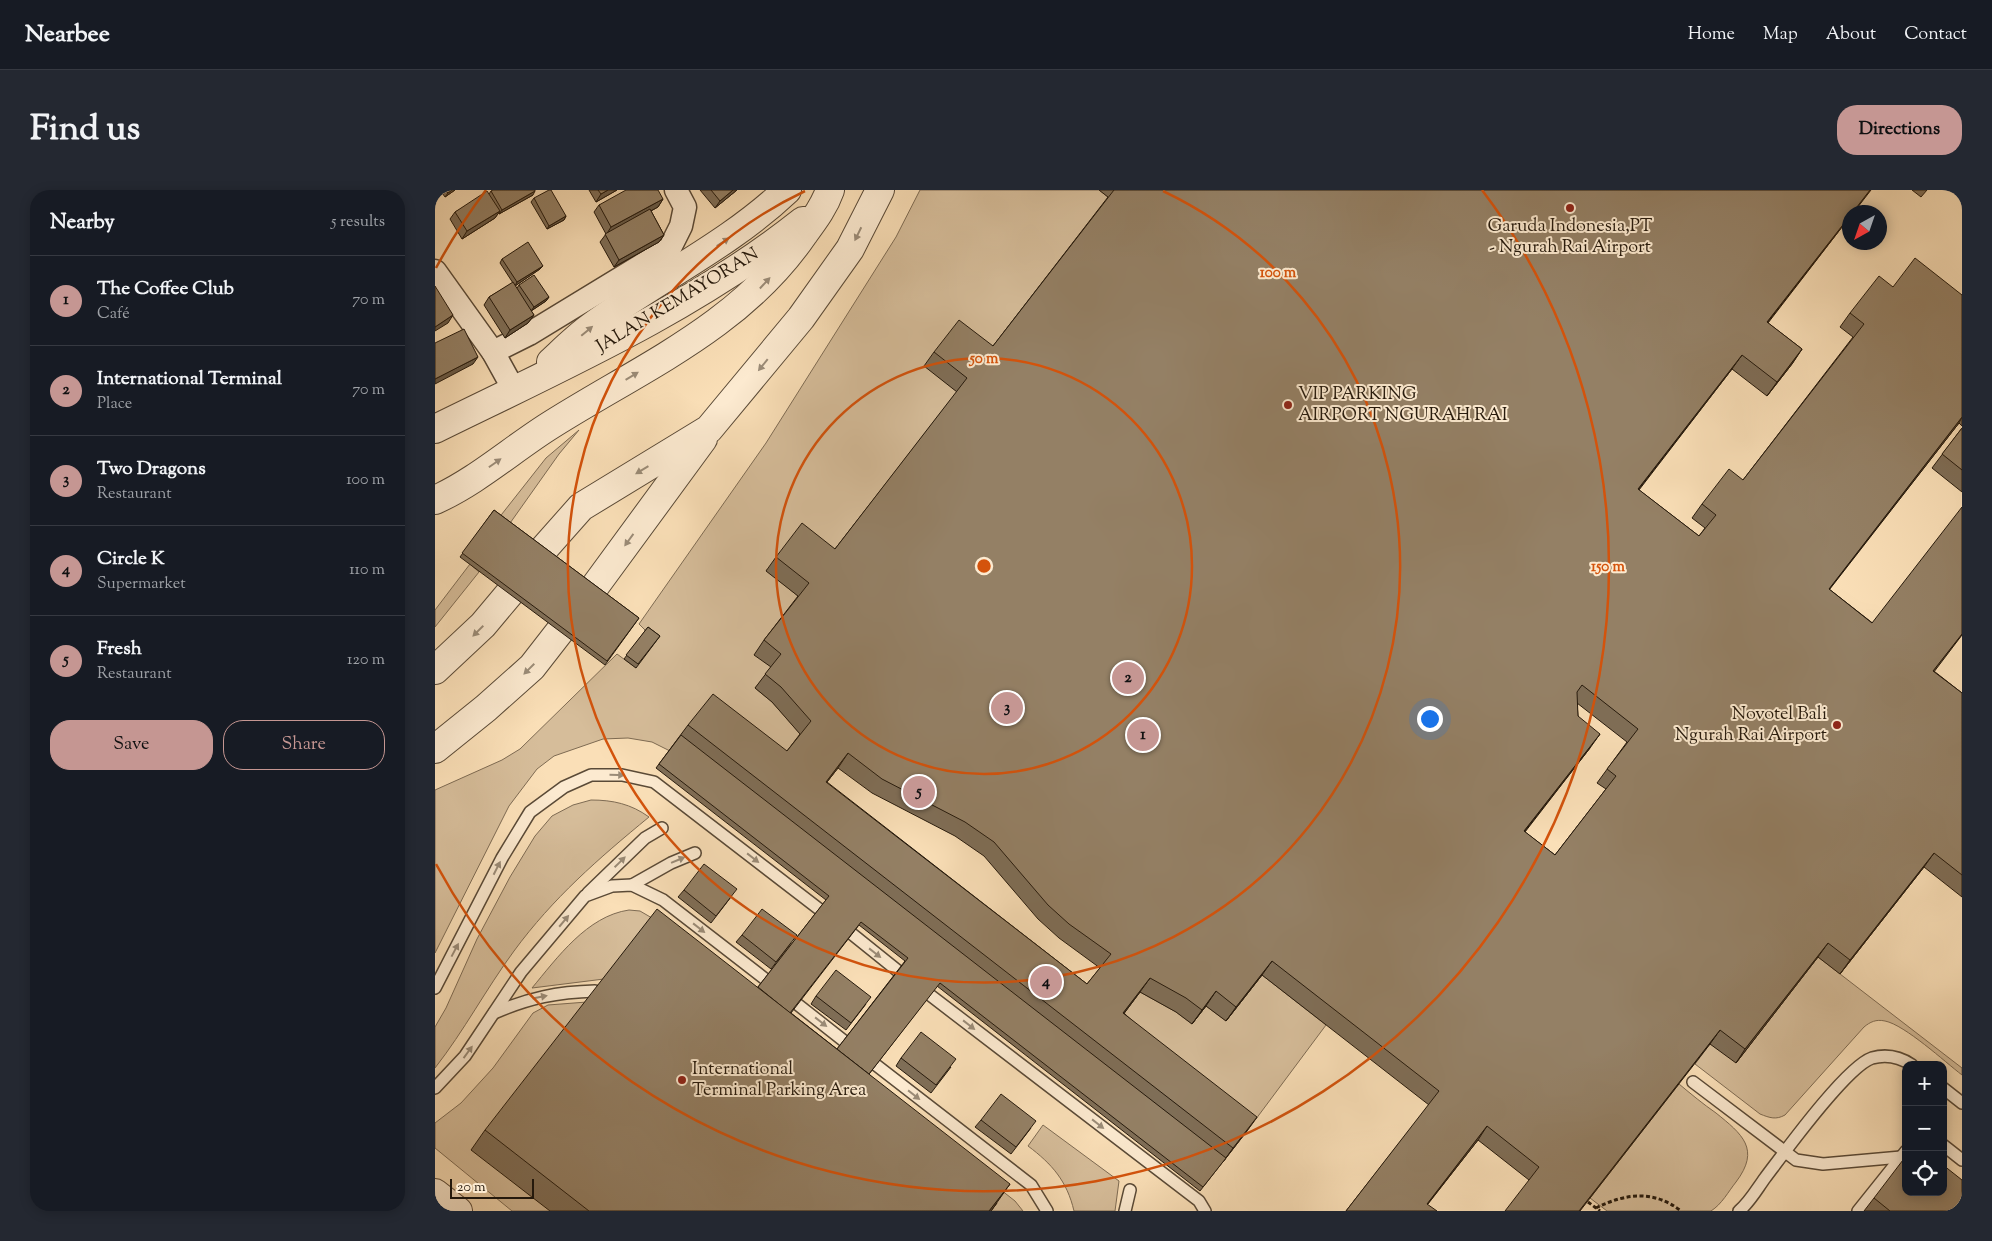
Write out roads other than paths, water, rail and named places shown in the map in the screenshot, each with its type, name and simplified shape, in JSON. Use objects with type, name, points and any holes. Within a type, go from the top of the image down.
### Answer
[{"type":"street","points":[[493,352],[529,334],[669,248],[681,226],[685,207],[676,190]]},
{"type":"street","name":"JALAN KEMAYORAN","points":[[519,388],[590,327],[730,238],[761,215],[787,190]]},
{"type":"street","points":[[593,589],[709,430],[801,318],[850,249],[880,190]]},
{"type":"street","points":[[435,512],[445,496],[545,428],[683,346],[740,306],[759,289],[792,252],[832,195]]},
{"type":"street","name":"JALAN KEMAYORAN","points":[[435,429],[621,338],[776,243],[832,195]]},
{"type":"street","points":[[435,271],[519,388]]},
{"type":"street","points":[[542,551],[581,507],[709,430]]},
{"type":"street","points":[[435,670],[483,626],[509,594]]},
{"type":"street","points":[[435,749],[479,714],[532,667],[560,631]]},
{"type":"street","points":[[435,1193],[458,1211]]},
{"type":"lane","points":[[435,988],[502,858],[530,812],[565,787],[591,776],[622,775],[654,782],[819,909]]},
{"type":"lane","points":[[435,1088],[465,1056],[521,972],[585,896],[645,838],[662,828]]},
{"type":"lane","points":[[585,896],[612,886],[632,885],[671,863],[695,853]]},
{"type":"lane","points":[[632,885],[663,900],[765,979]]},
{"type":"lane","points":[[852,934],[898,971]]},
{"type":"lane","points":[[494,1013],[527,999],[560,993],[595,991]]},
{"type":"lane","points":[[930,995],[1199,1201],[1205,1211]]},
{"type":"lane","points":[[797,1004],[844,1041]]},
{"type":"lane","points":[[1741,1210],[1784,1153],[1853,1072],[1871,1059],[1888,1056],[1907,1061]]},
{"type":"lane","points":[[876,1065],[1031,1185],[1047,1211]]},
{"type":"lane","points":[[1693,1082],[1784,1153],[1796,1160],[1823,1164],[1902,1154]]},
{"type":"lane","points":[[1947,1091],[1962,1103]]},
{"type":"lane","points":[[1947,1148],[1962,1160]]},
{"type":"lane","points":[[1858,1211],[1902,1155]]},
{"type":"lane","points":[[1125,1211],[1130,1190]]},
{"type":"place","name":"Garuda Indonesia,PT - Ngurah Rai Airport","points":[[1570,208]]},
{"type":"place","name":"VIP PARKING AIRPORT NGURAH RAI","points":[[1288,405]]},
{"type":"place","name":"International Terminal","points":[[1128,678]]},
{"type":"place","name":"Two Dragons","points":[[1007,708]]},
{"type":"place","name":"Novotel Bali Ngurah Rai Airport","points":[[1837,725]]},
{"type":"place","name":"The Coffee Club","points":[[1143,735]]},
{"type":"place","name":"Fresh","points":[[919,792]]},
{"type":"place","name":"Circle K","points":[[1046,982]]},
{"type":"place","name":"International Terminal Parking Area","points":[[682,1080]]}]
